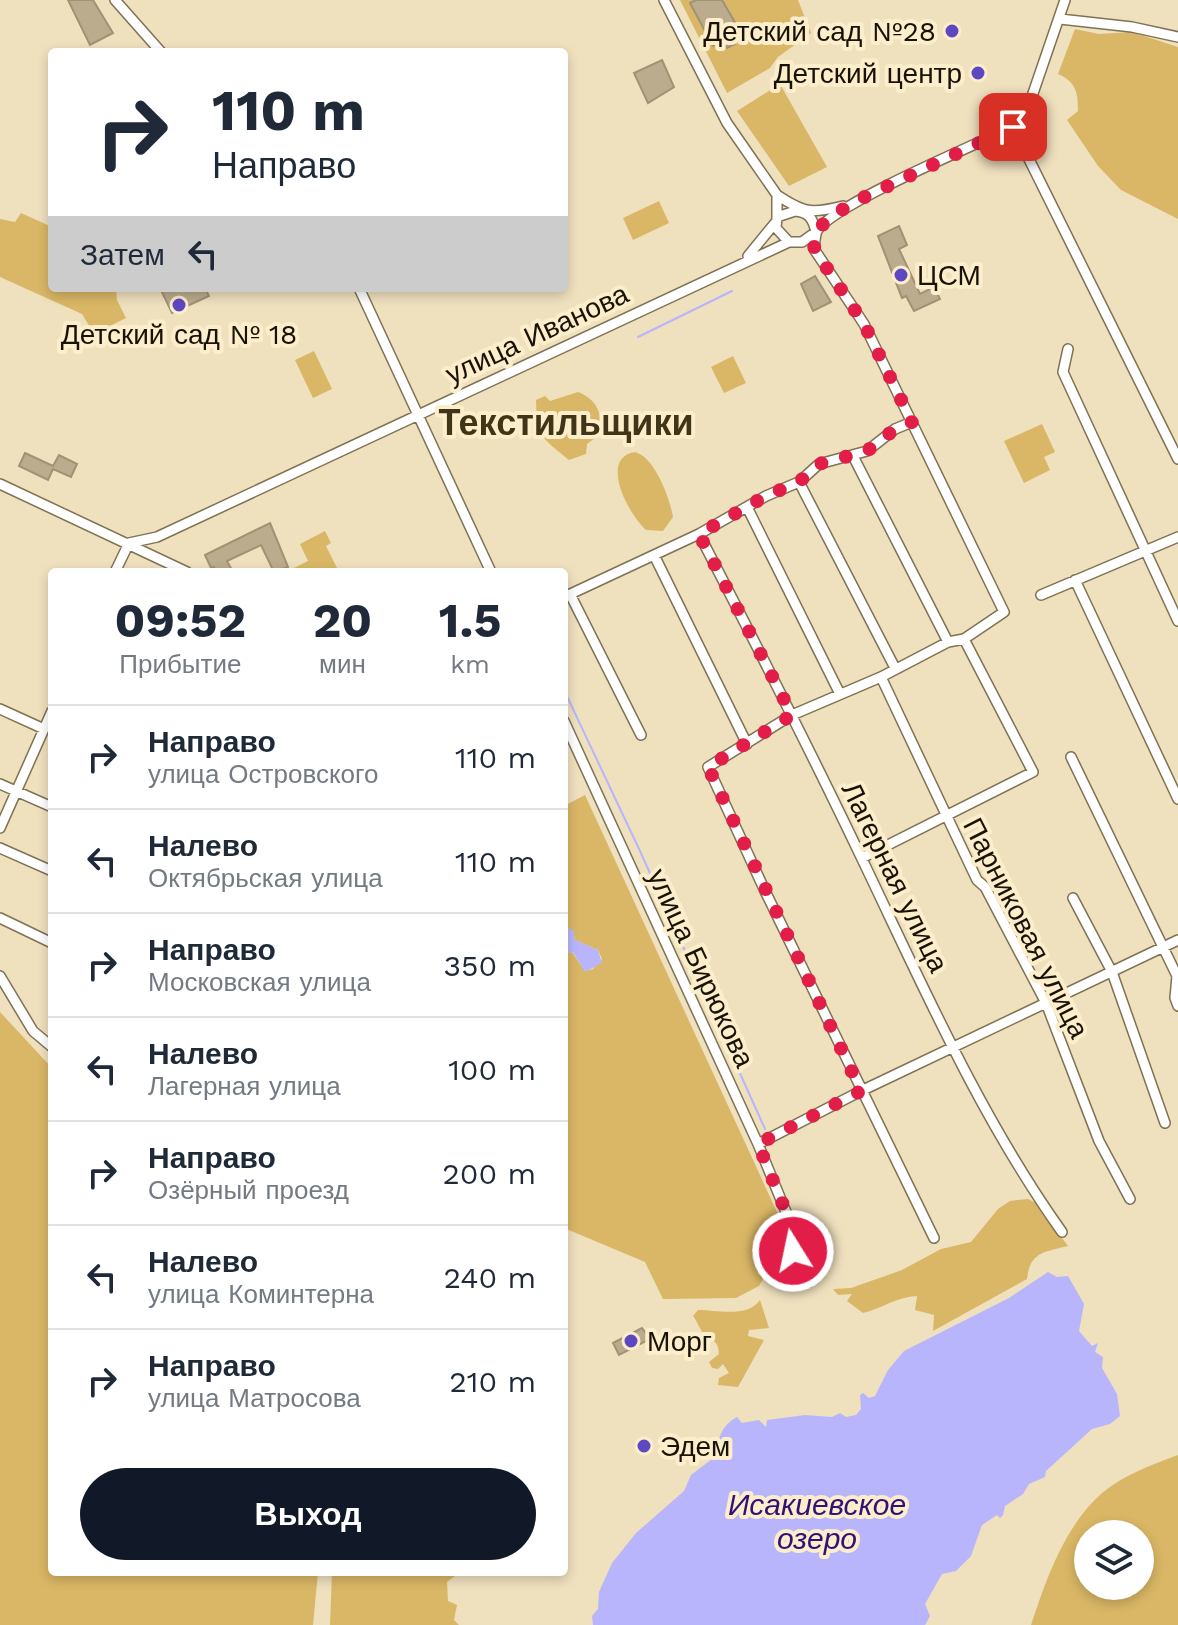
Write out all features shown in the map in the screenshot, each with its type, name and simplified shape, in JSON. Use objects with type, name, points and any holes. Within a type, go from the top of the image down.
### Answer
[{"type":"street","points":[[115,0],[157,48]]},
{"type":"street","points":[[664,0],[727,123],[777,195],[814,222],[814,249]]},
{"type":"street","points":[[736,266],[755,251],[776,220],[785,213],[823,211],[851,204],[1013,127],[1029,105],[1065,0]]},
{"type":"street","points":[[1060,19],[1132,27],[1178,37]]},
{"type":"street","points":[[1013,127],[1178,459]]},
{"type":"street","points":[[777,195],[779,233],[792,242],[814,249],[864,324],[1004,612],[964,639],[948,642],[881,677],[792,715],[708,767],[934,1238]]},
{"type":"street","points":[[792,242],[808,240],[851,204]]},
{"type":"street","name":"улица Иванова","points":[[129,543],[157,537],[792,242]]},
{"type":"street","points":[[361,292],[489,568]]},
{"type":"street","points":[[1068,349],[1063,372],[1178,621]]},
{"type":"street","points":[[568,596],[699,534],[799,482],[819,464],[867,451],[895,429],[912,422]]},
{"type":"street","points":[[853,456],[948,642]]},
{"type":"street","points":[[799,482],[895,668]]},
{"type":"street","points":[[0,484],[179,568]]},
{"type":"street","points":[[747,507],[840,694]]},
{"type":"street","name":"Лагерная улица","points":[[699,534],[792,715],[952,1048],[1041,1203],[1062,1232]]},
{"type":"street","points":[[1041,595],[1178,537]]},
{"type":"street","points":[[117,568],[129,543]]},
{"type":"street","points":[[654,555],[747,744]]},
{"type":"street","points":[[1075,580],[1178,799]]},
{"type":"street","points":[[568,598],[641,735]]},
{"type":"street","points":[[862,858],[1033,772],[964,639]]},
{"type":"street","name":"Парниковая улица","points":[[881,677],[977,880],[985,887],[1046,1003],[1099,1141],[1130,1199]]},
{"type":"street","points":[[0,709],[44,729]]},
{"type":"street","points":[[0,828],[48,720]]},
{"type":"street","name":"улица Бирюкова","points":[[568,730],[758,1144],[805,1258]]},
{"type":"street","points":[[1071,757],[1177,976],[1175,998],[1178,1006]]},
{"type":"street","points":[[0,784],[48,805]]},
{"type":"street","points":[[0,848],[48,869]]},
{"type":"street","points":[[1073,898],[1112,972],[1165,1123]]},
{"type":"street","points":[[0,918],[48,941]]},
{"type":"street","points":[[758,1144],[861,1091],[1178,940]]},
{"type":"street","points":[[0,976],[33,1031],[48,1044]]},
{"type":"street","points":[[790,1261],[805,1258],[814,1271],[812,1279],[803,1285],[794,1284],[788,1278],[786,1271],[795,1234]]},
{"type":"shaded area","points":[[680,0],[798,0],[811,33],[778,57],[770,68],[727,93]]},
{"type":"shaded area","points":[[1075,29],[1099,34],[1132,32],[1178,47],[1178,219],[1121,190],[1098,166],[1067,120],[1078,111],[1076,93],[1069,80],[1058,74]]},
{"type":"shaded area","points":[[780,84],[827,167],[789,186],[737,111]]},
{"type":"shaded area","points":[[659,201],[669,223],[633,240],[623,218]]},
{"type":"shaded area","points":[[21,213],[48,225],[48,292],[116,292],[126,318],[94,334],[82,314],[0,277],[0,219],[15,222]]},
{"type":"shaded area","points":[[314,351],[332,389],[313,398],[295,360]]},
{"type":"shaded area","points":[[733,356],[746,383],[724,393],[711,367]]},
{"type":"shaded area","points":[[578,392],[597,408],[602,433],[587,444],[586,454],[569,460],[542,435],[536,400],[545,396],[550,401]]},
{"type":"shaded area","points":[[1042,424],[1055,452],[1044,457],[1050,470],[1024,483],[1004,441]]},
{"type":"shaded area","points":[[635,452],[642,455],[655,470],[669,500],[673,517],[663,531],[646,530],[639,523],[620,488],[619,465],[624,456]]},
{"type":"shaded area","points":[[325,531],[331,543],[326,546],[337,568],[294,568],[308,561],[300,544]]},
{"type":"shaded area","points":[[585,795],[788,1236],[759,1286],[736,1298],[663,1299],[645,1262],[568,1230],[568,953],[572,952],[585,971],[593,969],[602,959],[598,950],[575,940],[573,931],[568,930],[568,804]]},
{"type":"shaded area","points":[[0,1012],[48,1064],[48,1576],[318,1576],[313,1625],[0,1625]]},
{"type":"shaded area","points":[[1028,1199],[1036,1203],[1068,1246],[1035,1258],[1027,1279],[933,1331],[934,1315],[915,1310],[917,1296],[863,1313],[847,1301],[852,1294],[838,1295],[833,1289],[851,1288],[902,1270],[941,1249],[971,1242],[998,1209],[1010,1201]]},
{"type":"shaded area","points":[[760,1300],[769,1328],[749,1330],[748,1336],[764,1340],[738,1387],[718,1385],[719,1378],[729,1373],[723,1364],[718,1369],[712,1368],[709,1362],[719,1354],[717,1345],[707,1337],[693,1316],[698,1310],[740,1311],[755,1306]]},
{"type":"shaded area","points":[[1178,1455],[1178,1625],[1031,1625],[1058,1555],[1074,1527],[1074,1600],[1154,1600],[1154,1520],[1078,1520],[1101,1494],[1138,1471]]},
{"type":"shaded area","points":[[332,1576],[455,1576],[447,1582],[448,1601],[457,1605],[454,1620],[459,1625],[330,1625]]},
{"type":"water","points":[[568,928],[573,930],[575,940],[598,950],[602,963],[585,972],[573,952],[568,953]]},
{"type":"water","name":"Исакиевское озеро","points":[[1048,1272],[1057,1277],[1068,1276],[1084,1304],[1079,1331],[1092,1346],[1098,1343],[1095,1352],[1103,1357],[1102,1368],[1117,1394],[1120,1416],[1110,1424],[1092,1429],[1046,1471],[1045,1477],[1029,1484],[1023,1494],[1005,1506],[1000,1518],[997,1515],[982,1525],[971,1556],[956,1571],[942,1574],[925,1604],[930,1616],[925,1625],[593,1625],[592,1616],[598,1609],[599,1592],[612,1563],[636,1533],[684,1491],[691,1475],[716,1456],[721,1433],[727,1424],[737,1417],[742,1423],[759,1420],[766,1427],[767,1420],[805,1415],[832,1417],[840,1413],[846,1417],[856,1415],[861,1409],[860,1395],[875,1396],[888,1370],[904,1351],[1009,1298]]},
{"type":"building","points":[[68,0],[93,0],[113,33],[90,45]]},
{"type":"building","points":[[696,0],[722,0],[740,31],[731,36],[735,44],[727,48],[723,41],[713,46],[690,3]]},
{"type":"building","points":[[662,60],[674,87],[648,103],[634,73]]},
{"type":"building","name":"ЦСМ","points":[[899,226],[907,245],[899,249],[920,294],[934,287],[940,299],[914,311],[906,296],[902,298],[878,236]]},
{"type":"building","points":[[815,276],[831,302],[813,311],[801,284]]},
{"type":"building","name":"Детский сад № 18","points":[[162,292],[207,292],[209,296],[172,313]]},
{"type":"building","points":[[25,453],[53,466],[59,455],[77,464],[71,477],[53,469],[48,480],[19,466]]},
{"type":"building","points":[[270,523],[288,567],[272,568],[261,545],[227,561],[231,568],[211,568],[205,555]]},
{"type":"building","name":"Морг","points":[[642,1328],[650,1339],[619,1355],[613,1343]]},
{"type":"waterway","points":[[638,337],[732,291]]},
{"type":"waterway","points":[[568,698],[765,1129]]},
{"type":"place","name":"Детский сад №28","points":[[952,31]]},
{"type":"place","name":"Детский центр","points":[[978,73]]},
{"type":"place","name":"ЦСМ","points":[[901,275]]},
{"type":"place","name":"Детский сад № 18","points":[[179,305]]},
{"type":"place","name":"Морг","points":[[631,1341]]},
{"type":"place","name":"Эдем","points":[[644,1446]]},
{"type":"district","name":"Текстильщики","points":[[566,423]]},
{"type":"route","points":[[793,1251],[795,1234],[758,1144],[861,1091],[708,767],[792,715],[699,534],[766,496],[799,482],[819,464],[867,451],[895,429],[912,422],[864,324],[845,291],[814,249],[816,232],[828,219],[854,202],[1013,127]]}]
